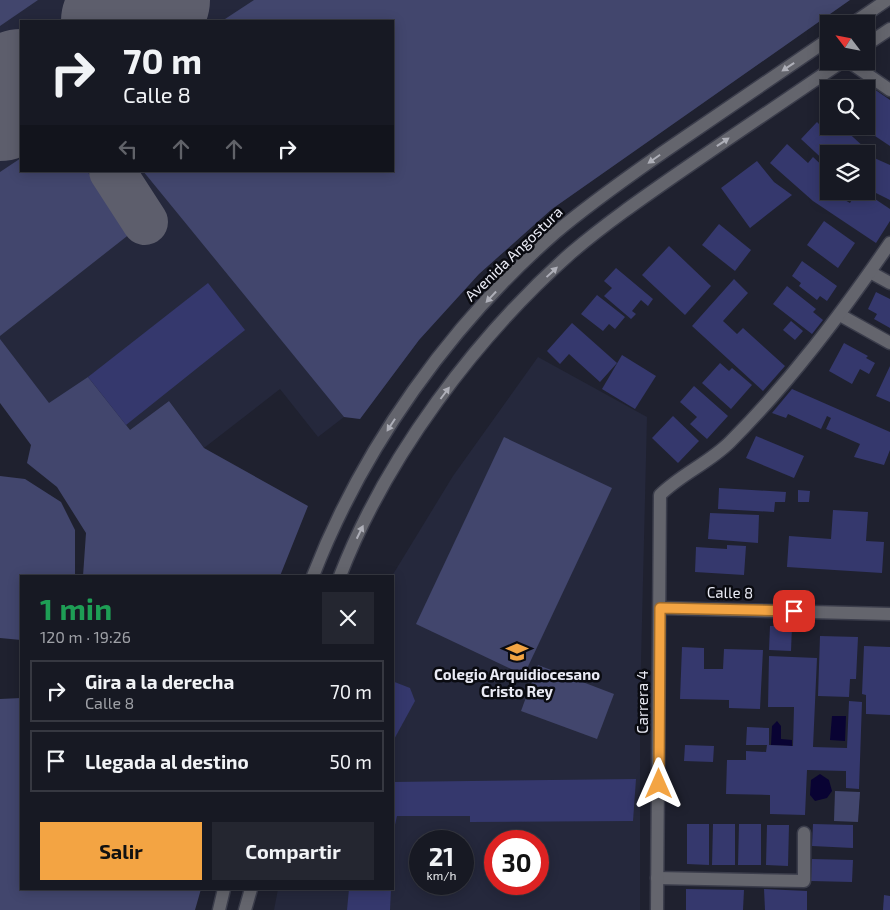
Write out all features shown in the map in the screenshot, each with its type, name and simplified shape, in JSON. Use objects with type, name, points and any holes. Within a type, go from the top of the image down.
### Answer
[{"type":"street","points":[[865,15],[887,0]]},
{"type":"street","points":[[875,39],[890,29]]},
{"type":"street","name":"Avenida Angostura","points":[[313,575],[341,510],[390,426],[456,336],[519,268],[554,234],[612,189],[820,45]]},
{"type":"street","points":[[340,575],[373,505],[418,432],[476,352],[537,286],[571,253],[627,210],[830,70]]},
{"type":"street","points":[[861,70],[890,90]]},
{"type":"street","points":[[890,243],[840,315],[890,343]]},
{"type":"street","points":[[870,272],[890,283]]},
{"type":"street","name":"Carrera 4","points":[[657,910],[660,494],[671,484],[709,460],[730,442],[790,378],[840,315]]},
{"type":"street","name":"Calle 8","points":[[660,608],[890,614]]},
{"type":"street","points":[[657,878],[804,881],[804,833]]},
{"type":"street","points":[[219,910],[224,890]]},
{"type":"street","points":[[245,910],[251,890]]},
{"type":"shaded area","points":[[0,0],[850,0],[829,15],[820,15],[820,21],[552,209],[479,274],[419,340],[360,419],[344,417],[318,437],[280,389],[204,448],[169,401],[77,471],[0,369]]},
{"type":"shaded area","points":[[0,0],[38,0],[0,26]]},
{"type":"shaded area","points":[[254,0],[850,0],[829,15],[820,15],[820,21],[552,209],[479,274],[419,340],[360,419],[344,417],[144,172],[394,172],[394,20],[224,20]]},
{"type":"shaded area","points":[[20,159],[20,172],[88,172],[131,233],[0,336],[0,172]]},
{"type":"shaded area","points":[[0,339],[49,403],[88,377],[130,430],[169,401],[204,448],[308,506],[280,575],[83,575],[86,533],[57,487],[27,463],[31,445],[0,403]]},
{"type":"shaded area","name":"Colegio Arquidiocesano Cristo Rey","points":[[538,357],[647,417],[640,703],[640,910],[274,910],[278,890],[394,890],[394,575],[453,476]]},
{"type":"shaded area","points":[[504,437],[612,488],[524,675],[416,624]]},
{"type":"shaded area","points":[[0,476],[25,479],[61,502],[75,530],[75,575],[20,575],[20,640],[0,638]]},
{"type":"shaded area","points":[[538,665],[614,694],[597,739],[521,711]]},
{"type":"shaded area","points":[[20,698],[20,890],[201,890],[195,910],[0,910],[0,699]]},
{"type":"shaded area","points":[[832,716],[846,716],[845,741],[830,740]]},
{"type":"shaded area","points":[[777,721],[781,726],[781,739],[792,740],[792,746],[771,745],[772,726]]},
{"type":"shaded area","points":[[820,774],[829,780],[832,791],[827,798],[815,801],[810,795],[811,780]]},
{"type":"shaded area","points":[[835,791],[860,792],[858,822],[834,821]]},
{"type":"building","points":[[875,90],[890,100],[890,146],[874,135]]},
{"type":"building","points":[[817,122],[820,125],[820,135],[851,135],[862,145],[820,145],[820,157],[801,139]]},
{"type":"building","points":[[787,144],[808,163],[813,157],[820,164],[820,200],[845,200],[850,203],[852,200],[875,199],[890,209],[890,221],[876,243],[813,201],[770,163]]},
{"type":"building","points":[[875,158],[890,165],[890,200],[875,192]]},
{"type":"building","points":[[757,161],[774,182],[792,195],[750,228],[721,188]]},
{"type":"building","points":[[824,221],[855,243],[838,268],[807,245]]},
{"type":"building","points":[[719,224],[751,250],[735,271],[702,245]]},
{"type":"building","points":[[669,246],[711,286],[685,315],[642,275]]},
{"type":"building","points":[[802,261],[837,286],[827,301],[820,296],[817,300],[799,286],[801,283],[792,276]]},
{"type":"building","points":[[616,268],[653,299],[648,306],[641,300],[632,311],[636,314],[631,319],[604,296],[612,288],[604,281]]},
{"type":"building","points":[[734,279],[748,293],[723,321],[737,334],[743,328],[785,366],[763,391],[692,326]]},
{"type":"building","points":[[208,283],[245,330],[126,425],[88,377]]},
{"type":"building","points":[[787,286],[816,309],[813,312],[823,320],[812,334],[773,304]]},
{"type":"building","points":[[876,292],[890,299],[890,328],[874,319],[877,314],[868,309]]},
{"type":"building","points":[[597,295],[625,317],[615,329],[609,324],[603,331],[581,314]]},
{"type":"building","points":[[791,321],[803,331],[795,340],[783,330]]},
{"type":"building","points":[[572,323],[617,363],[600,382],[569,354],[560,364],[547,351]]},
{"type":"building","points":[[844,343],[868,356],[866,358],[875,363],[869,374],[860,369],[852,384],[829,371]]},
{"type":"building","points":[[622,355],[656,376],[635,409],[602,389]]},
{"type":"building","points":[[720,363],[729,371],[732,368],[752,385],[731,409],[702,383]]},
{"type":"building","points":[[890,366],[890,402],[876,396]]},
{"type":"building","points":[[694,386],[728,416],[707,439],[690,424],[697,417],[680,402]]},
{"type":"building","points":[[792,389],[890,432],[890,450],[884,465],[854,457],[860,444],[826,429],[831,418],[827,416],[821,429],[788,414],[786,418],[772,413]]},
{"type":"building","points":[[673,416],[699,441],[678,463],[652,438]]},
{"type":"building","points":[[756,436],[804,456],[794,478],[746,458]]},
{"type":"building","points":[[719,488],[786,492],[785,502],[775,502],[774,512],[718,509]]},
{"type":"building","points":[[798,490],[810,491],[809,502],[798,502]]},
{"type":"building","points":[[833,510],[868,512],[866,541],[884,542],[882,573],[787,567],[789,536],[831,539]]},
{"type":"building","points":[[710,513],[759,515],[758,543],[708,539]]},
{"type":"building","points":[[727,545],[746,546],[744,575],[695,572],[696,547],[727,549]]},
{"type":"building","points":[[770,626],[792,626],[791,651],[769,650]]},
{"type":"building","points":[[820,636],[858,637],[856,679],[850,679],[849,697],[818,696]]},
{"type":"building","points":[[864,646],[890,647],[890,715],[866,714],[866,695],[862,694]]},
{"type":"building","points":[[682,647],[704,648],[704,669],[723,669],[724,649],[763,650],[760,709],[729,708],[729,700],[680,699]]},
{"type":"building","points":[[769,656],[817,658],[813,747],[847,748],[849,701],[862,702],[859,789],[846,788],[846,771],[807,770],[805,815],[770,814],[770,795],[726,794],[727,760],[746,760],[746,751],[766,752],[767,745],[746,745],[747,727],[769,728],[769,745],[793,746],[794,707],[768,707]]},
{"type":"building","points":[[394,682],[410,688],[415,701],[394,739]]},
{"type":"building","points":[[685,745],[714,746],[713,762],[684,761]]},
{"type":"building","points":[[636,779],[633,821],[470,822],[470,816],[397,816],[394,829],[394,782]]},
{"type":"building","points":[[687,824],[709,824],[709,865],[687,864]]},
{"type":"building","points":[[713,824],[735,824],[735,865],[712,865]]},
{"type":"building","points":[[739,824],[761,824],[761,865],[738,865]]},
{"type":"building","points":[[813,824],[853,825],[853,848],[812,846]]},
{"type":"building","points":[[767,825],[789,825],[788,866],[766,865]]},
{"type":"building","points":[[812,859],[853,860],[852,882],[811,881]]},
{"type":"building","points":[[686,889],[744,890],[743,910],[686,910]]},
{"type":"building","points":[[764,889],[807,891],[807,910],[765,910]]},
{"type":"building","points":[[349,890],[391,890],[390,910],[347,910]]},
{"type":"building","points":[[884,895],[890,896],[890,910],[883,910]]},
{"type":"taxiway","points":[[113,172],[145,222]]},
{"type":"runway","points":[[121,20],[151,0]]},
{"type":"runway","points":[[0,102],[20,89]]},
{"type":"place","name":"Colegio Arquidiocesano Cristo Rey","points":[[517,652]]},
{"type":"route","points":[[659,784],[660,608],[794,611]]}]
